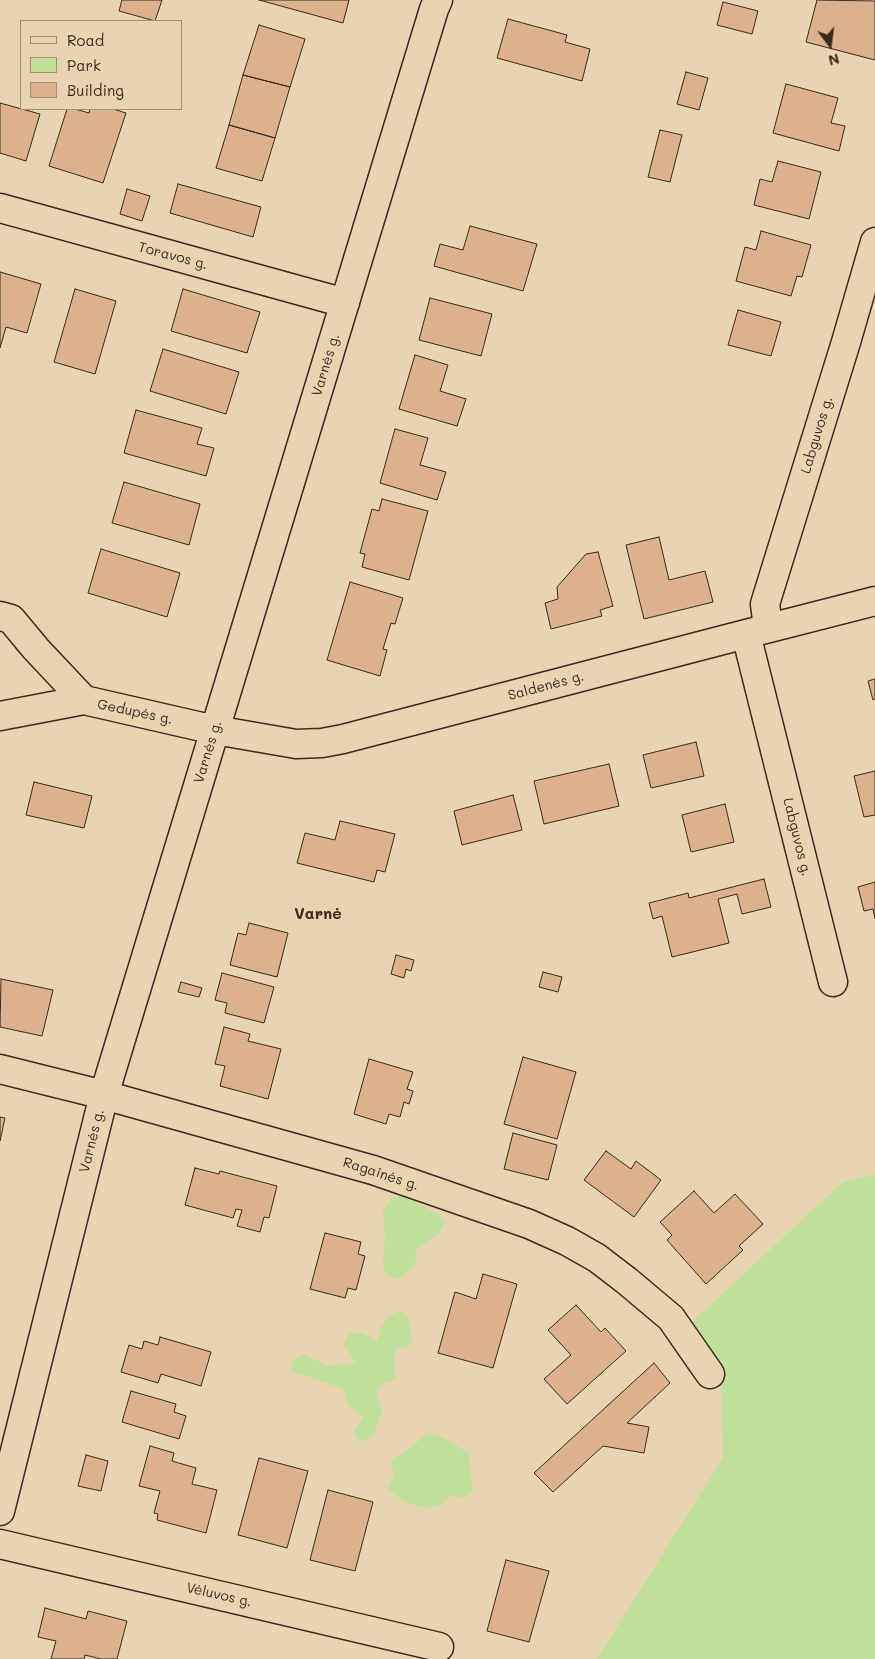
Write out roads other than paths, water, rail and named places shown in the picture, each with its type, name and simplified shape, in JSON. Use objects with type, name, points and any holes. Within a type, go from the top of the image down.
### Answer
[{"type":"street","name":"Varnės g.","points":[[0,1511],[104,1095],[438,0]]},
{"type":"street","name":"Toravos g.","points":[[0,208],[345,303]]},
{"type":"street","name":"Labguvos g.","points":[[833,982],[757,631],[875,242]]},
{"type":"street","name":"Saldenės g.","points":[[215,730],[296,744],[322,743],[344,739],[875,601]]},
{"type":"street","name":"Gedupės g.","points":[[0,616],[11,619],[36,649],[84,700],[215,730]]},
{"type":"street","points":[[0,716],[84,700]]},
{"type":"street","name":"Ragainės g.","points":[[0,1069],[104,1095],[372,1170],[529,1224],[567,1241],[597,1258],[627,1280],[671,1318],[710,1374]]},
{"type":"street","name":"Vėluvos g.","points":[[0,1544],[439,1647]]},
{"type":"district","name":"Varnė","points":[[318,914]]}]
